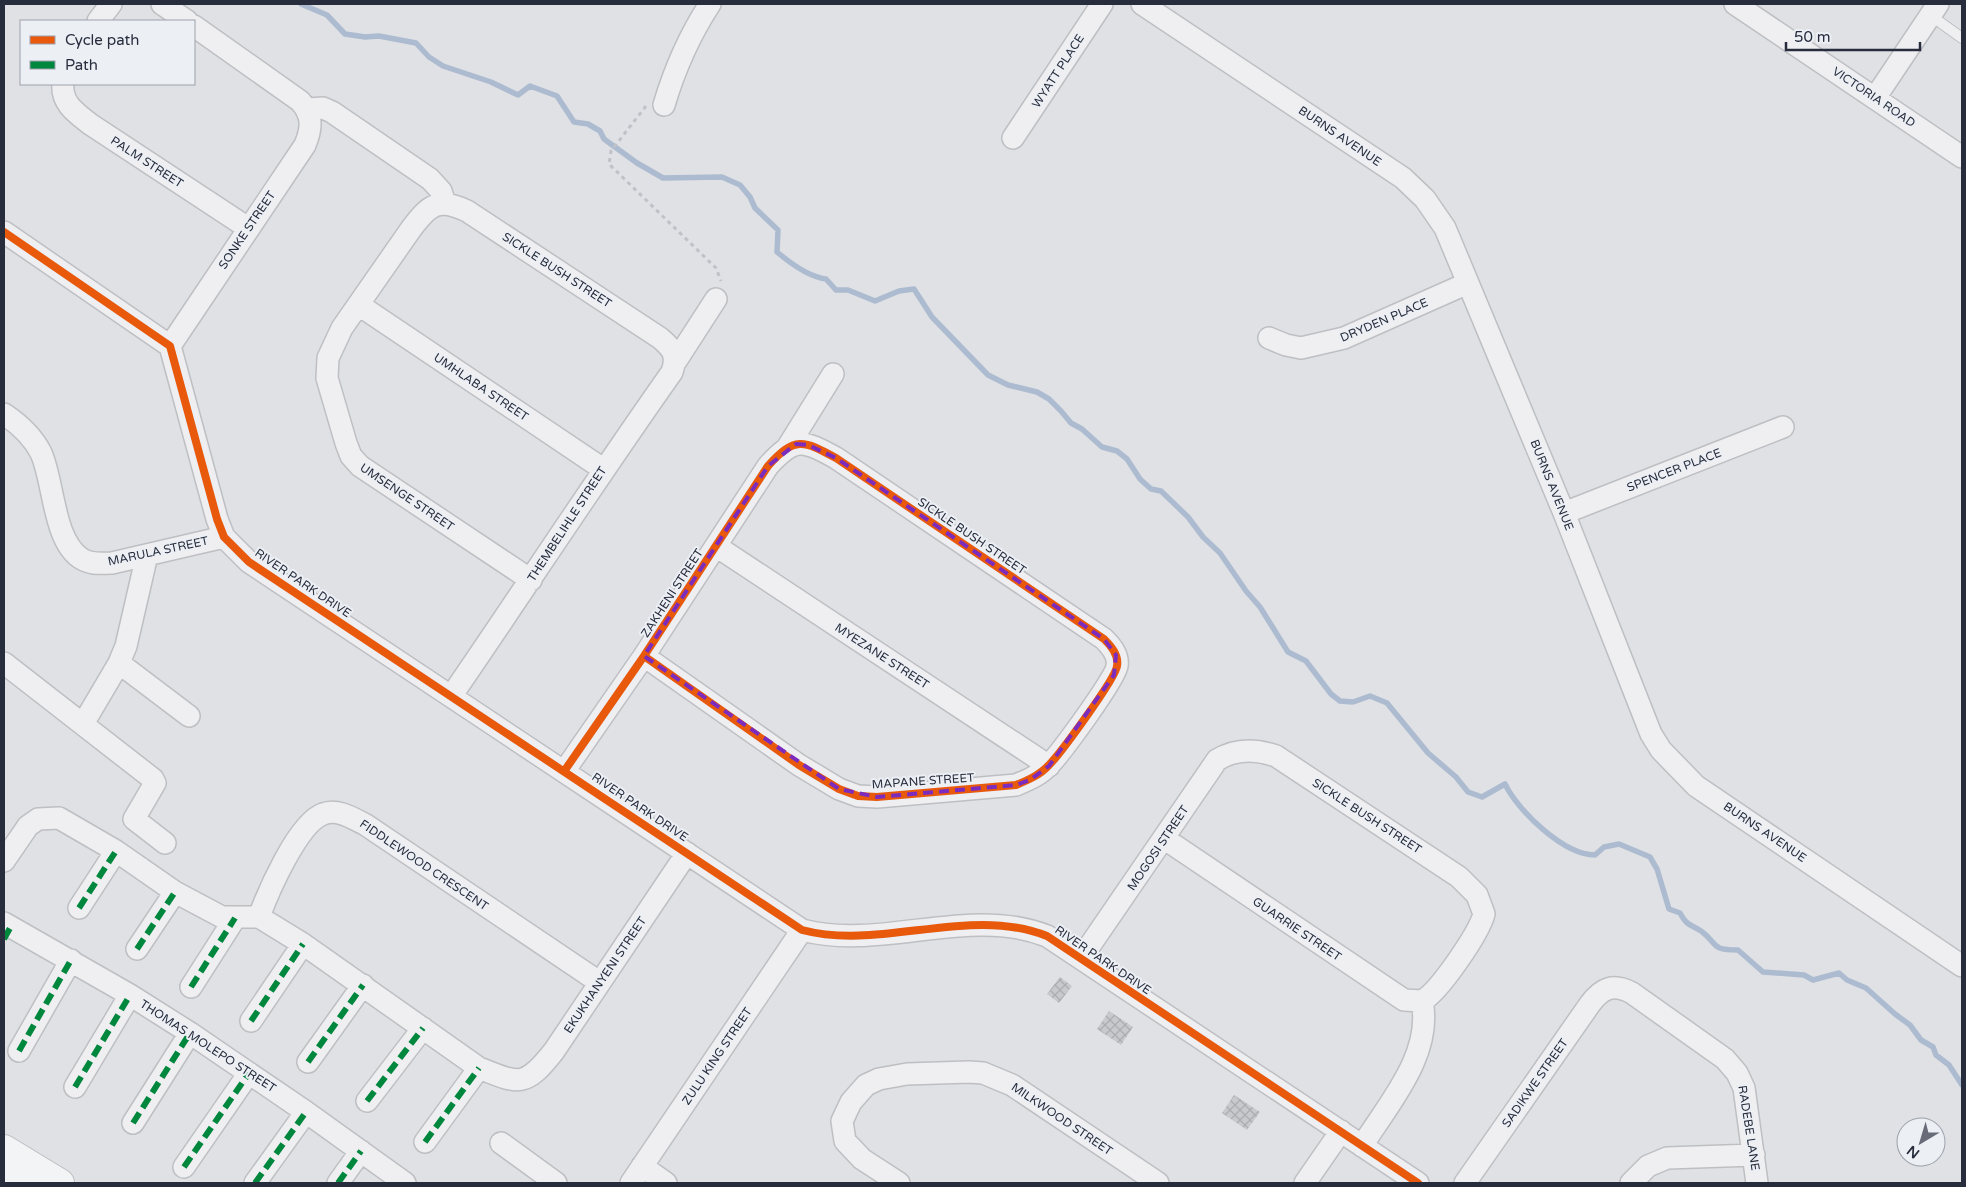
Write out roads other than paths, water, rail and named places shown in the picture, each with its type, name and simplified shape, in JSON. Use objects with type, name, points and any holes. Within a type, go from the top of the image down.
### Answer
[{"type":"main road","points":[[4,1149],[60,1183]]},
{"type":"main road","points":[[4,1174],[21,1183]]},
{"type":"street","points":[[99,20],[112,4]]},
{"type":"street","points":[[162,4],[186,20]]},
{"type":"street","points":[[664,104],[674,70],[687,41],[710,4]]},
{"type":"street","name":"WYATT PLACE","points":[[1013,138],[1102,4]]},
{"type":"street","name":"BURNS AVENUE","points":[[1142,4],[1415,188],[1436,212],[1468,283],[1564,513],[1651,734],[1672,764],[1696,786],[1962,966]]},
{"type":"street","name":"VICTORIA ROAD","points":[[1735,4],[1962,157]]},
{"type":"street","points":[[1875,98],[1934,10]]},
{"type":"street","points":[[195,27],[300,101],[308,109],[323,108],[332,112],[430,179],[440,191],[439,204]]},
{"type":"street","name":"PALM STREET","points":[[63,85],[62,92],[67,102],[83,118],[248,228]]},
{"type":"street","name":"SONKE STREET","points":[[170,346],[305,145],[310,134],[311,121],[308,109]]},
{"type":"street","name":"UMSENGE STREET","points":[[439,204],[423,214],[411,229],[342,328],[328,358],[328,378],[351,456],[374,477],[530,580]]},
{"type":"street","name":"SICKLE BUSH STREET","points":[[439,204],[467,210],[660,338],[675,357]]},
{"type":"street","points":[[4,232],[170,346]]},
{"type":"street","name":"DRYDEN PLACE","points":[[1269,338],[1301,348],[1344,338],[1468,283]]},
{"type":"street","name":"THEMBELIHLE STREET","points":[[452,695],[603,469],[672,372],[675,357],[716,299]]},
{"type":"street","name":"UMHLABA STREET","points":[[359,305],[603,469]]},
{"type":"street","name":"RIVER PARK DRIVE","points":[[170,346],[211,499],[224,537],[249,562],[565,770],[802,930],[819,934],[844,936],[943,927],[1012,927],[1033,930],[1047,936],[1082,957],[1165,1017],[1418,1183]]},
{"type":"street","name":"ZAKHENI STREET","points":[[565,770],[644,656],[768,466],[786,448],[833,374]]},
{"type":"street","name":"MARULA STREET","points":[[4,414],[33,440],[41,455],[62,532],[82,559],[96,564],[112,563],[224,537]]},
{"type":"street","name":"SPENCER PLACE","points":[[1564,513],[1783,427]]},
{"type":"street","name":"SICKLE BUSH STREET","points":[[786,448],[796,444],[808,445],[836,458],[1104,639],[1116,655]]},
{"type":"street","name":"MYEZANE STREET","points":[[716,546],[1049,766]]},
{"type":"street","points":[[83,724],[119,663],[134,620],[147,555]]},
{"type":"street","name":"MAPANE STREET","points":[[644,656],[799,765],[839,789],[858,796],[877,797],[1016,785],[1030,780],[1049,766],[1110,683],[1118,665],[1116,655]]},
{"type":"street","points":[[4,663],[153,778],[155,783],[134,819],[165,843]]},
{"type":"street","points":[[119,663],[189,716]]},
{"type":"street","name":"SICKLE BUSH STREET","points":[[1241,751],[1263,751],[1276,756],[1451,872],[1467,885],[1481,904],[1484,914],[1477,933],[1427,997]]},
{"type":"street","name":"MOGOSI STREET","points":[[1082,957],[1165,839],[1217,760],[1230,753],[1241,751]]},
{"type":"street","name":"FIDDLEWOOD CRESCENT","points":[[259,917],[278,870],[304,831],[323,814],[335,812],[349,816],[366,825],[599,982]]},
{"type":"street","points":[[4,861],[28,826],[38,819],[47,817],[59,818],[116,851],[176,892],[222,917],[259,917],[303,944],[479,1068],[424,1142]]},
{"type":"street","name":"GUARRIE STREET","points":[[1165,839],[1394,994],[1404,1000],[1427,997]]},
{"type":"street","points":[[78,908],[116,851]]},
{"type":"street","name":"EKUKHANYENI STREET","points":[[479,1068],[511,1080],[522,1080],[532,1075],[542,1066],[687,853]]},
{"type":"street","points":[[137,949],[176,892]]},
{"type":"street","points":[[190,988],[235,918]]},
{"type":"street","name":"THOMAS MOLEPO STREET","points":[[6,930],[71,960],[190,1033],[306,1112],[404,1183]]},
{"type":"street","name":"ZULU KING STREET","points":[[637,1175],[802,930]]},
{"type":"street","points":[[251,1021],[303,944]]},
{"type":"street","points":[[19,1051],[71,960]]},
{"type":"street","points":[[308,1062],[363,985]]},
{"type":"street","name":"RADEBE LANE","points":[[1609,988],[1626,990],[1632,993],[1725,1059],[1737,1073],[1744,1088],[1757,1183]]},
{"type":"street","name":"SADIKWE STREET","points":[[1465,1183],[1590,1004],[1601,991],[1609,988]]},
{"type":"street","points":[[75,1087],[130,995]]},
{"type":"street","points":[[1362,1146],[1412,1066],[1421,1042],[1426,1018],[1427,997]]},
{"type":"street","points":[[368,1101],[423,1028]]},
{"type":"street","points":[[133,1123],[190,1033]]},
{"type":"street","name":"MILKWOOD STREET","points":[[899,1183],[862,1159],[849,1147],[843,1137],[842,1121],[857,1094],[872,1081],[906,1074],[947,1072],[983,1073],[1012,1085],[1150,1181]]},
{"type":"street","points":[[184,1167],[249,1073]]},
{"type":"street","points":[[255,1183],[306,1112]]},
{"type":"street","points":[[1305,1183],[1341,1131]]},
{"type":"street","points":[[501,1143],[556,1183]]},
{"type":"street","points":[[338,1183],[361,1151]]},
{"type":"street","points":[[1631,1183],[1648,1166],[1667,1158],[1754,1155]]},
{"type":"street","points":[[637,1175],[666,1183]]},
{"type":"lane","points":[[1934,10],[1962,38]]},
{"type":"waterway","points":[[301,4],[327,15],[345,34],[365,37],[379,36],[416,43],[429,57],[443,66],[491,82],[518,95],[530,86],[557,96],[574,122],[588,124],[600,131],[604,139],[637,163],[663,178],[722,177],[740,185],[750,197],[755,208],[778,230],[777,252],[806,272],[826,279],[836,290],[848,290],[875,301],[899,291],[914,289],[932,317],[988,375],[1008,385],[1037,392],[1049,399],[1071,423],[1082,429],[1102,447],[1117,451],[1127,459],[1140,479],[1151,489],[1161,491],[1188,517],[1203,537],[1220,553],[1246,591],[1260,607],[1288,652],[1306,661],[1331,694],[1340,701],[1353,702],[1370,696],[1387,703],[1428,753],[1456,777],[1468,792],[1482,797],[1505,784],[1520,806],[1543,830],[1570,848],[1595,855],[1604,847],[1619,844],[1650,857],[1657,869],[1669,909],[1680,913],[1687,923],[1701,931],[1718,947],[1738,950],[1763,972],[1804,975],[1813,980],[1839,973],[1847,980],[1866,988],[1910,1025],[1921,1040],[1933,1047],[1936,1055],[1949,1065],[1962,1085]]}]
